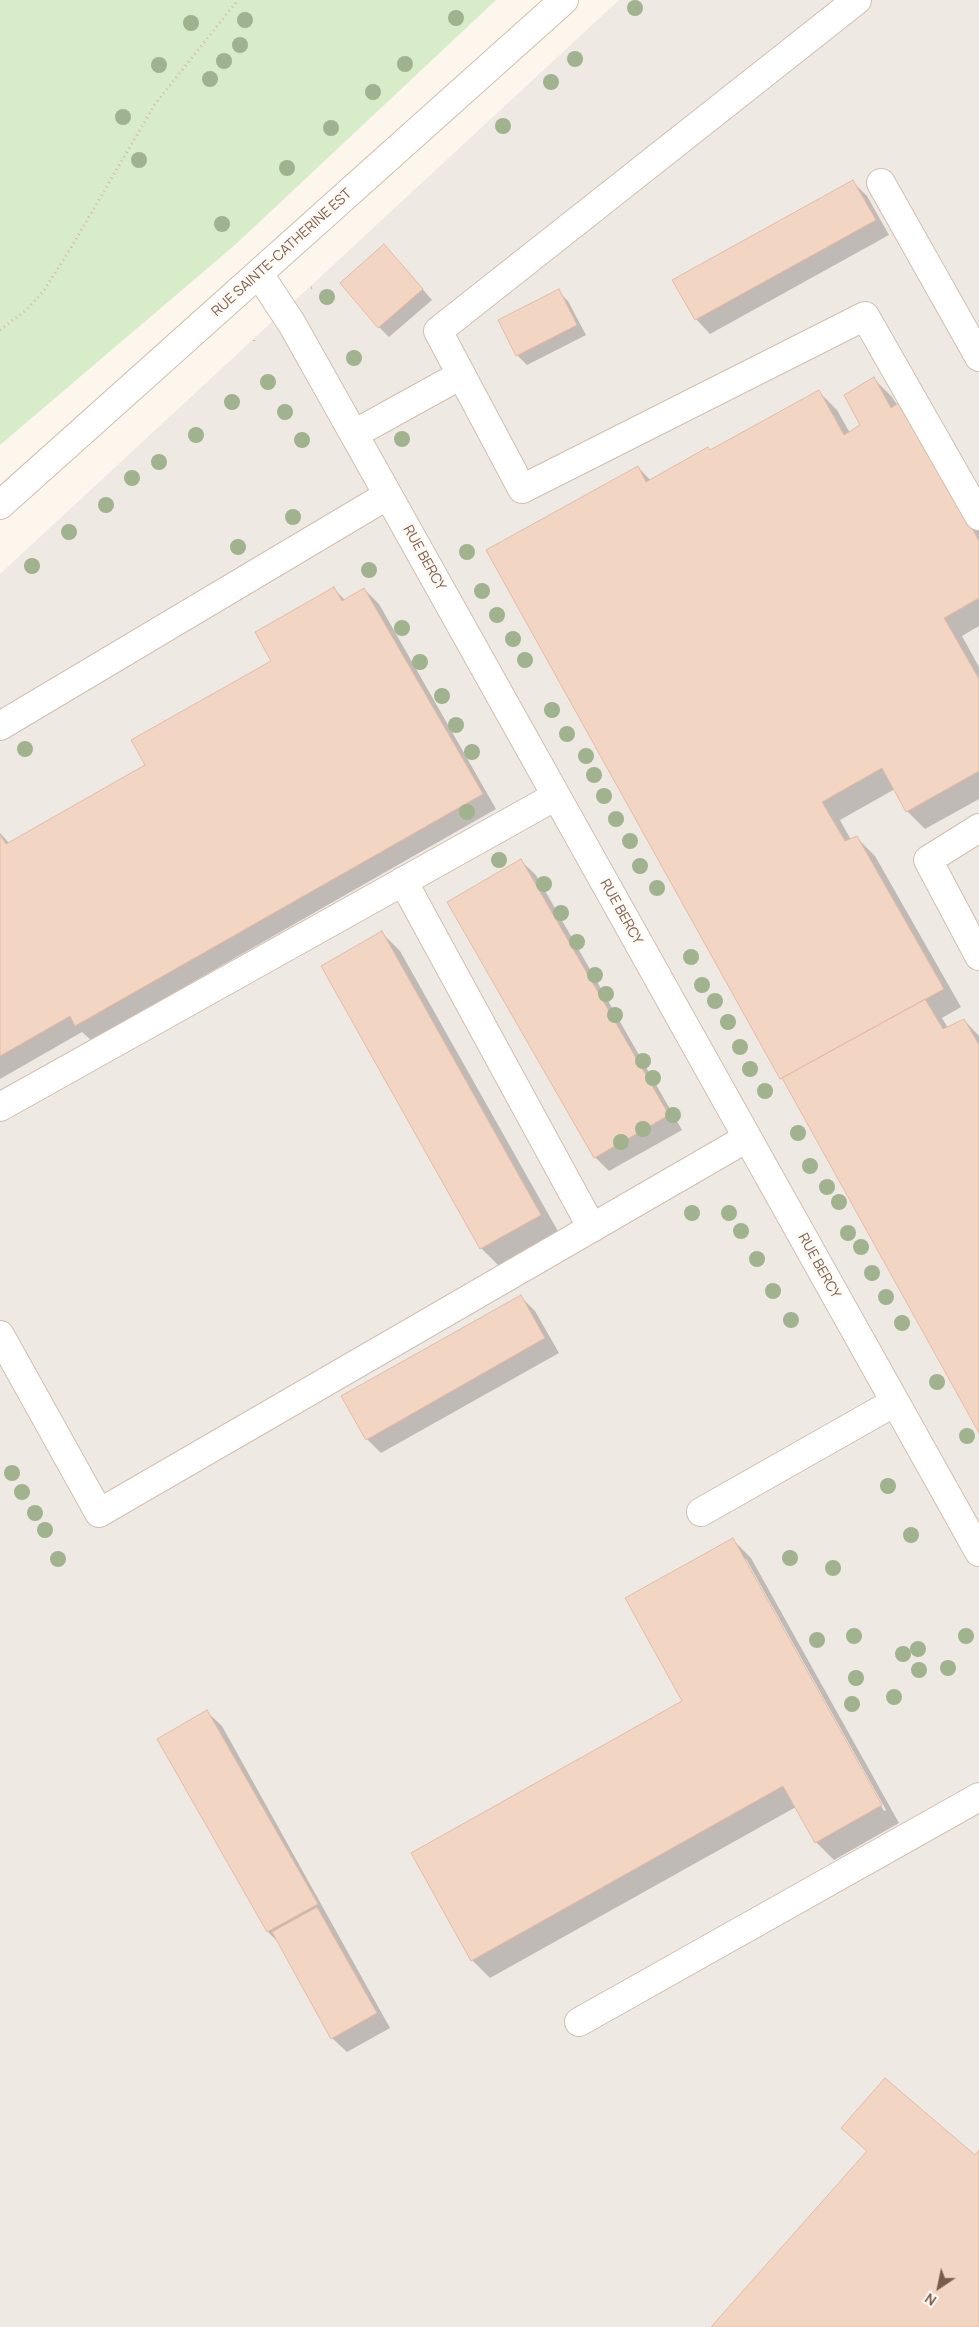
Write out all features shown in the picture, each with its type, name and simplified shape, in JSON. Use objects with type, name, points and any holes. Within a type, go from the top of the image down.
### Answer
[{"type":"street","name":"RUE SAINTE-CATHERINE EST","points":[[0,505],[564,0]]},
{"type":"street","points":[[858,0],[438,331],[522,489],[865,316],[979,516]]},
{"type":"street","points":[[881,183],[979,357]]},
{"type":"street","name":"RUE BERCY","points":[[259,274],[292,324],[354,434],[979,1552]]},
{"type":"street","points":[[354,434],[461,375]]},
{"type":"street","points":[[0,726],[388,495]]},
{"type":"street","points":[[0,1108],[556,796]]},
{"type":"street","points":[[979,828],[928,860],[979,956]]},
{"type":"street","points":[[403,881],[592,1228]]},
{"type":"street","points":[[0,1335],[99,1513],[748,1138]]},
{"type":"street","points":[[701,1512],[895,1402]]},
{"type":"street","points":[[579,2022],[979,1797]]},
{"type":"path","points":[[0,330],[24,311],[43,292],[155,104],[238,0]]},
{"type":"shaded area","points":[[619,0],[979,0],[979,2327],[0,2327],[0,574]]},
{"type":"green space","points":[[0,0],[496,0],[236,244],[0,445]]},
{"type":"building","points":[[853,180],[876,220],[695,320],[672,280]]},
{"type":"building","points":[[384,244],[423,289],[378,328],[340,283]]},
{"type":"building","points":[[559,289],[577,325],[516,356],[498,320]]},
{"type":"building","points":[[874,377],[891,408],[902,401],[979,541],[979,598],[944,618],[979,679],[979,771],[906,812],[882,768],[822,802],[845,841],[857,836],[944,989],[780,1079],[486,550],[638,466],[646,482],[708,447],[710,450],[819,390],[844,435],[860,425],[844,395]]},
{"type":"building","points":[[334,587],[342,601],[364,588],[483,794],[75,1026],[70,1016],[0,1056],[0,835],[6,844],[145,765],[131,740],[271,661],[255,632]]},
{"type":"building","points":[[521,859],[669,1115],[594,1158],[447,902]]},
{"type":"building","points":[[382,931],[541,1215],[480,1249],[321,966]]},
{"type":"building","points":[[925,999],[943,1029],[964,1019],[979,1045],[979,1433],[782,1078]]},
{"type":"building","points":[[521,1295],[545,1338],[366,1440],[341,1396]]},
{"type":"building","points":[[733,1538],[882,1805],[815,1843],[783,1786],[471,1961],[411,1853],[682,1701],[625,1598]]},
{"type":"building","points":[[207,1710],[318,1904],[267,1932],[157,1739]]},
{"type":"building","points":[[317,1907],[377,2013],[331,2039],[272,1932]]},
{"type":"building","points":[[885,2078],[975,2155],[979,2150],[979,2327],[711,2327],[867,2151],[841,2128]]}]
